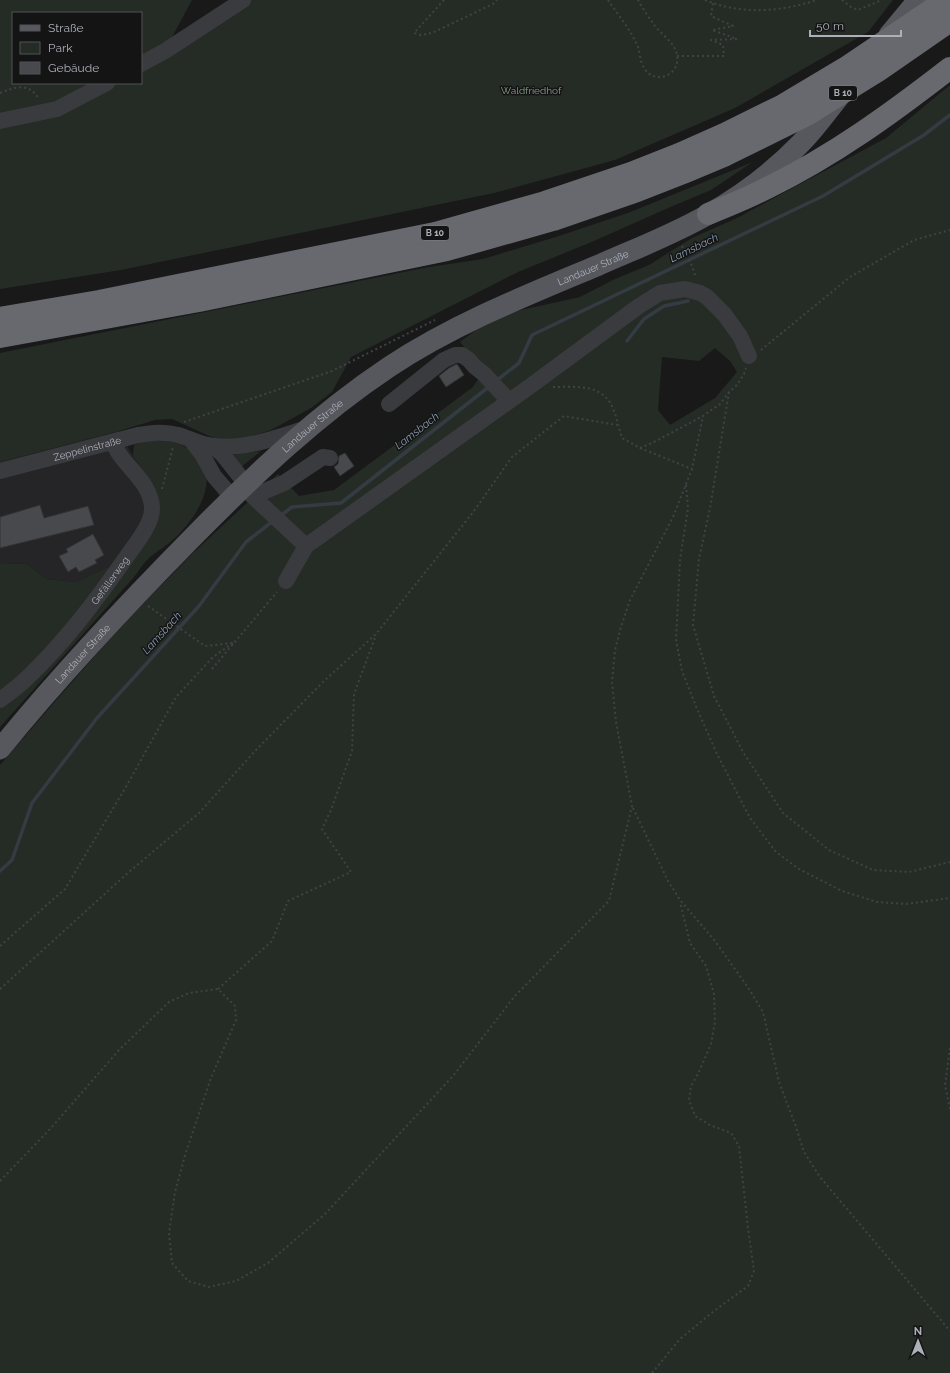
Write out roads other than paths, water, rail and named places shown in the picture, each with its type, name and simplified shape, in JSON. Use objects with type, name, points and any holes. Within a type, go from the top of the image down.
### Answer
[{"type":"highway","name":"B 10","points":[[0,318],[106,299],[435,233],[545,202],[632,173],[724,134],[783,105],[845,68],[946,0]]},
{"type":"highway","name":"B 10","points":[[0,337],[199,301],[447,250],[553,220],[637,192],[726,155],[807,114],[878,71],[950,21]]},
{"type":"highway","points":[[708,214],[767,188],[810,165],[868,129],[950,68]]},
{"type":"main road","name":"Landauer Straße","points":[[0,749],[57,682],[133,597],[309,427],[334,406],[391,366],[471,321],[526,295],[655,241],[708,214],[738,196],[764,176],[803,141],[918,0]]},
{"type":"street","points":[[142,63],[165,51],[243,0]]},
{"type":"street","points":[[0,121],[57,109],[105,84]]},
{"type":"street","points":[[286,582],[306,546],[639,306],[660,293],[685,289],[700,293],[707,297],[724,314],[740,336],[749,356]]},
{"type":"street","points":[[389,404],[444,360],[455,355],[462,355],[470,360],[474,366],[484,374],[509,401]]},
{"type":"street","points":[[213,446],[240,446],[273,439],[309,427]]},
{"type":"street","name":"Zeppelinstraße","points":[[0,471],[138,435],[156,432],[176,434],[213,446]]},
{"type":"street","points":[[191,440],[202,454],[214,476],[244,491],[306,546]]},
{"type":"street","name":"Gefällerweg","points":[[0,700],[25,680],[81,619],[144,530],[151,517],[151,500],[145,487],[137,475],[120,456],[112,442]]},
{"type":"street","points":[[213,446],[223,455],[244,491]]},
{"type":"street","points":[[244,491],[284,483],[323,457],[330,458]]},
{"type":"waterway","name":"Lamsbach","points":[[496,381],[519,363],[532,335],[823,196],[924,135],[950,115]]},
{"type":"waterway","points":[[627,341],[644,319],[664,306],[688,301]]},
{"type":"waterway","name":"Lamsbach","points":[[280,516],[292,507],[341,503],[490,386]]},
{"type":"waterway","name":"Lamsbach","points":[[0,871],[12,860],[32,803],[97,718],[199,606],[246,542],[273,521]]},
{"type":"park label","name":"Waldfriedhof","points":[[531,90]]}]
